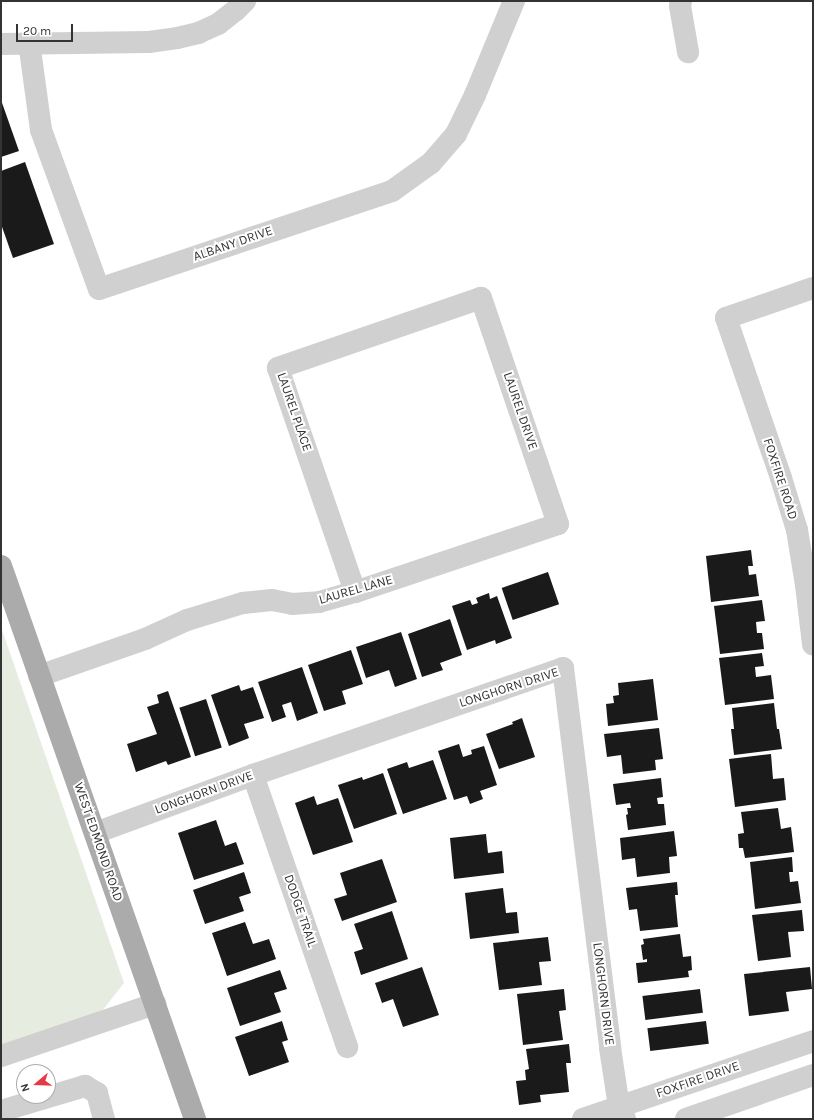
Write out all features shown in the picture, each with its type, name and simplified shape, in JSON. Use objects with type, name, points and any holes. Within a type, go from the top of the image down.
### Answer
[{"type":"main road","name":"WEST EDMOND ROAD","points":[[1,566],[195,1119]]},
{"type":"street","points":[[1,44],[29,42],[149,42],[177,38],[198,33],[218,24],[236,10],[244,1]]},
{"type":"street","name":"ALBANY DRIVE","points":[[29,42],[40,130],[99,289],[385,193],[399,186],[431,163],[456,134],[475,95],[514,1]]},
{"type":"street","points":[[682,1],[680,6],[688,52]]},
{"type":"street","name":"FOXFIRE ROAD","points":[[813,288],[726,318],[781,478],[805,529],[806,585],[813,645]]},
{"type":"street","name":"LAUREL DRIVE","points":[[481,298],[558,524]]},
{"type":"street","name":"LAUREL PLACE","points":[[355,592],[278,368],[481,298]]},
{"type":"street","name":"LAUREL LANE","points":[[39,676],[144,639],[187,620],[243,602],[272,600],[292,604],[319,602],[355,592],[558,524]]},
{"type":"street","name":"LONGHORN DRIVE","points":[[95,833],[253,775],[563,668],[622,1113]]},
{"type":"street","name":"DODGE TRAIL","points":[[253,775],[347,1047]]},
{"type":"street","points":[[1,1056],[155,1004]]},
{"type":"street","name":"FOXFIRE DRIVE","points":[[582,1119],[622,1113],[813,1041]]},
{"type":"street","points":[[686,1119],[813,1075]]},
{"type":"street","points":[[1,1111],[85,1086],[97,1093],[104,1119]]},
{"type":"shaded area","points":[[1,627],[124,983],[102,1011],[1,1045]]},
{"type":"building","points":[[1,100],[19,151],[1,157]]},
{"type":"building","points":[[25,162],[54,244],[13,258],[1,224],[1,171]]},
{"type":"building","points":[[751,550],[753,566],[748,566],[749,575],[756,574],[759,596],[711,602],[706,556]]},
{"type":"building","points":[[548,572],[559,604],[513,620],[502,588]]},
{"type":"building","points":[[489,593],[490,599],[497,596],[512,638],[496,644],[495,640],[467,650],[452,606],[470,600],[472,605],[478,603],[476,598]]},
{"type":"building","points":[[762,600],[765,621],[756,622],[757,633],[762,633],[764,649],[720,654],[714,606]]},
{"type":"building","points":[[450,619],[462,655],[440,663],[443,670],[422,677],[408,634]]},
{"type":"building","points":[[401,632],[417,679],[395,687],[389,670],[366,678],[356,647]]},
{"type":"building","points":[[351,650],[363,684],[342,691],[346,704],[324,711],[308,665]]},
{"type":"building","points":[[762,653],[764,666],[755,667],[756,677],[771,675],[774,699],[725,705],[719,658]]},
{"type":"building","points":[[302,667],[318,713],[297,721],[291,702],[282,705],[286,717],[272,722],[258,682]]},
{"type":"building","points":[[653,679],[658,720],[608,726],[606,704],[614,703],[613,696],[619,695],[618,683]]},
{"type":"building","points":[[239,685],[241,691],[253,687],[264,718],[244,724],[249,738],[229,746],[211,695]]},
{"type":"building","points":[[168,691],[191,757],[168,765],[166,761],[136,772],[127,744],[157,734],[147,707],[159,703],[157,695]]},
{"type":"building","points":[[206,699],[222,748],[195,756],[179,708]]},
{"type":"building","points":[[774,703],[777,729],[779,729],[782,749],[734,755],[731,729],[734,729],[732,708]]},
{"type":"building","points":[[522,718],[535,757],[499,769],[486,734],[513,724],[512,722]]},
{"type":"building","points":[[659,728],[663,759],[655,760],[656,770],[623,774],[621,755],[607,757],[604,734]]},
{"type":"building","points":[[459,744],[463,757],[472,754],[471,750],[484,746],[497,785],[480,791],[483,799],[470,804],[467,796],[454,800],[438,751]]},
{"type":"building","points":[[771,754],[773,779],[784,778],[786,800],[735,807],[729,759]]},
{"type":"building","points":[[433,760],[447,799],[403,814],[387,769],[407,762],[409,768]]},
{"type":"building","points":[[383,773],[397,814],[354,829],[338,785],[362,777],[363,780]]},
{"type":"building","points":[[661,778],[663,797],[657,798],[658,804],[664,804],[666,825],[628,830],[626,815],[628,814],[627,808],[631,808],[630,803],[616,805],[613,784]]},
{"type":"building","points":[[314,796],[317,805],[338,798],[353,842],[313,855],[295,803]]},
{"type":"building","points":[[778,808],[781,829],[791,827],[794,852],[745,858],[743,848],[739,848],[738,834],[744,833],[741,812]]},
{"type":"building","points":[[216,820],[225,846],[236,842],[244,864],[194,880],[178,833]]},
{"type":"building","points":[[674,831],[677,856],[669,857],[670,873],[637,877],[635,858],[622,860],[620,838]]},
{"type":"building","points":[[486,834],[488,853],[502,851],[504,873],[454,879],[450,838]]},
{"type":"building","points":[[792,857],[793,872],[789,872],[790,882],[798,881],[801,903],[755,909],[750,862]]},
{"type":"building","points":[[382,859],[397,902],[342,921],[334,899],[347,895],[340,873]]},
{"type":"building","points":[[244,872],[251,893],[239,897],[244,911],[205,924],[193,890]]},
{"type":"building","points":[[677,882],[678,895],[675,895],[678,927],[640,931],[637,909],[629,910],[626,888]]},
{"type":"building","points":[[503,888],[506,913],[517,912],[519,933],[470,939],[465,893]]},
{"type":"building","points":[[802,910],[804,931],[788,932],[791,957],[758,961],[752,915]]},
{"type":"building","points":[[392,911],[408,959],[361,975],[354,952],[363,949],[354,924]]},
{"type":"building","points":[[245,922],[253,944],[269,939],[276,959],[227,976],[212,933]]},
{"type":"building","points":[[680,934],[683,957],[691,956],[692,970],[688,971],[689,977],[638,983],[636,963],[647,962],[647,959],[643,960],[641,945],[644,944],[643,939]]},
{"type":"building","points":[[548,937],[551,961],[539,962],[542,985],[499,990],[493,943]]},
{"type":"building","points":[[422,967],[439,1015],[403,1027],[393,999],[382,1003],[375,983]]},
{"type":"building","points":[[810,967],[812,989],[786,992],[789,1011],[749,1016],[744,974]]},
{"type":"building","points":[[280,970],[287,989],[274,993],[281,1012],[240,1026],[227,988]]},
{"type":"building","points":[[564,989],[566,1010],[559,1011],[563,1040],[523,1045],[517,994]]},
{"type":"building","points":[[700,989],[703,1013],[645,1020],[642,996]]},
{"type":"building","points":[[282,1021],[288,1040],[282,1042],[289,1062],[249,1076],[235,1037]]},
{"type":"building","points":[[706,1021],[709,1044],[650,1051],[647,1028]]},
{"type":"building","points":[[569,1044],[571,1063],[566,1063],[569,1092],[540,1095],[541,1102],[519,1105],[516,1081],[526,1080],[525,1070],[529,1069],[526,1049]]}]
